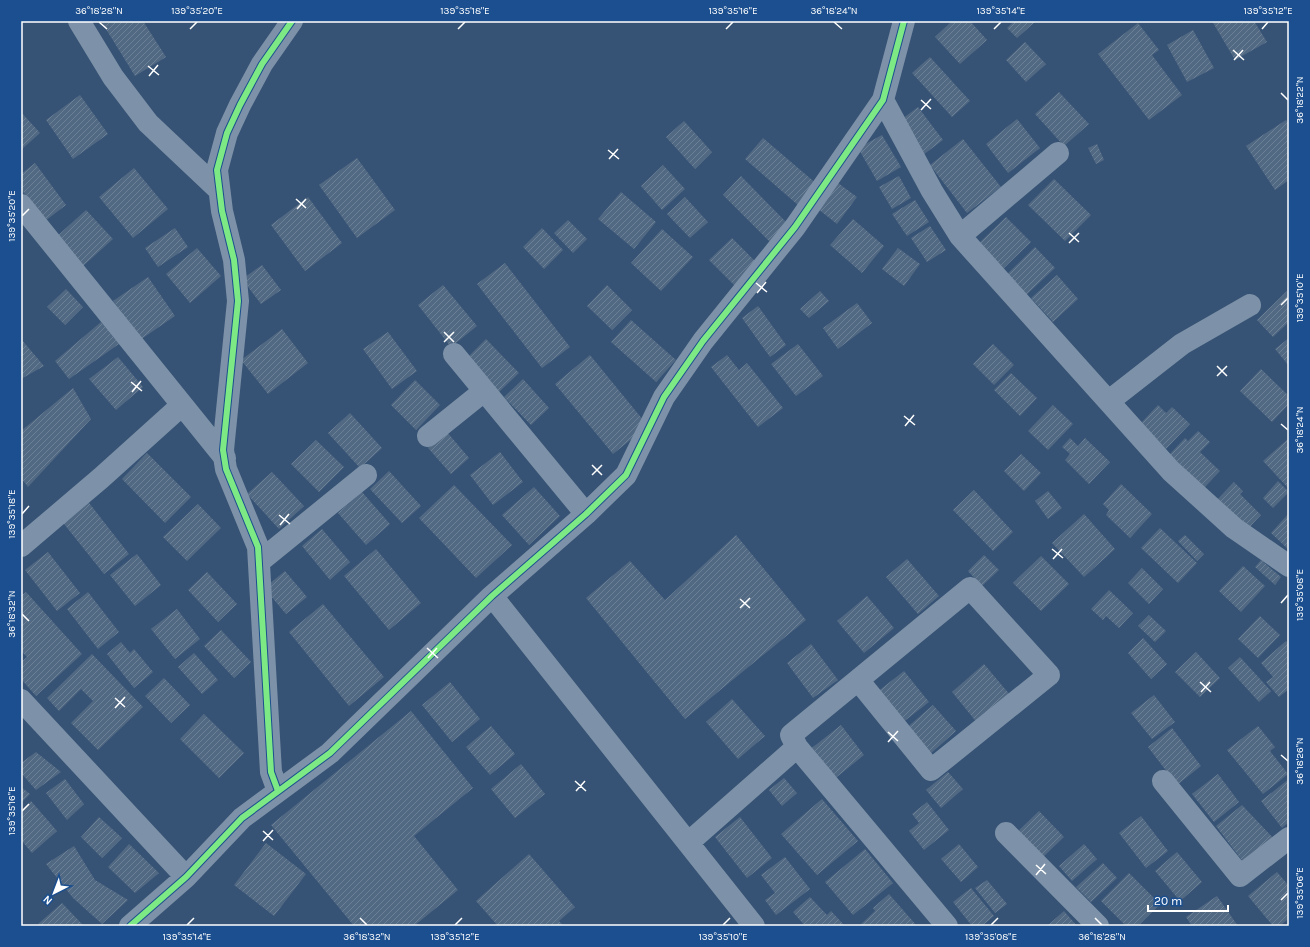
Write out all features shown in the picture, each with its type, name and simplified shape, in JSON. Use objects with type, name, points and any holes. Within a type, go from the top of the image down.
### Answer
[{"type":"street","points":[[79,21],[113,77],[148,123],[219,190]]},
{"type":"street","points":[[278,791],[271,772],[258,547],[226,469],[223,450],[238,301],[234,260],[222,212],[217,170],[227,133],[240,105],[262,64],[292,21]]},
{"type":"street","points":[[130,926],[186,877],[242,818],[330,753],[492,596],[586,514],[626,475],[664,397],[698,347],[795,227],[883,100],[904,21]]},
{"type":"street","points":[[883,100],[932,191],[960,236],[1171,471],[1234,528],[1289,566]]},
{"type":"street","points":[[960,236],[1058,154]]},
{"type":"street","points":[[21,205],[225,458]]},
{"type":"street","points":[[1109,401],[1182,344],[1250,305]]},
{"type":"street","points":[[454,354],[586,514]]},
{"type":"street","points":[[428,436],[484,391]]},
{"type":"street","points":[[21,546],[182,405]]},
{"type":"street","points":[[259,562],[366,475]]},
{"type":"street","points":[[858,680],[931,770],[1049,675],[970,588],[791,735],[798,747],[947,926]]},
{"type":"street","points":[[492,596],[754,926]]},
{"type":"street","points":[[21,700],[186,877]]},
{"type":"street","points":[[688,844],[798,747]]},
{"type":"street","points":[[1163,781],[1240,876],[1289,838]]},
{"type":"street","points":[[1006,832],[1098,926]]},
{"type":"building","points":[[101,21],[143,21],[166,57],[135,76]]},
{"type":"building","points":[[952,21],[970,21],[987,40],[960,64],[935,37]]},
{"type":"building","points":[[1014,21],[1035,22],[1017,38],[1007,28]]},
{"type":"building","points":[[1212,21],[1254,21],[1267,42],[1235,60]]},
{"type":"building","points":[[1138,23],[1159,50],[1152,55],[1182,95],[1149,120],[1098,54]]},
{"type":"building","points":[[1193,30],[1214,68],[1187,82],[1167,45]]},
{"type":"building","points":[[1025,42],[1046,64],[1026,82],[1006,60]]},
{"type":"building","points":[[930,57],[970,101],[952,117],[912,73]]},
{"type":"building","points":[[1059,92],[1089,124],[1064,146],[1035,114]]},
{"type":"building","points":[[80,95],[108,134],[73,159],[46,120]]},
{"type":"building","points":[[918,107],[943,140],[923,155],[898,122]]},
{"type":"building","points":[[21,112],[40,133],[21,150]]},
{"type":"building","points":[[1017,119],[1040,148],[1008,173],[986,144]]},
{"type":"building","points":[[1286,120],[1289,124],[1289,180],[1275,190],[1246,146]]},
{"type":"building","points":[[684,121],[712,152],[695,169],[666,137]]},
{"type":"building","points":[[882,135],[901,167],[877,181],[858,148]]},
{"type":"building","points":[[763,138],[818,185],[799,206],[745,159]]},
{"type":"building","points":[[963,139],[1001,187],[967,213],[930,165]]},
{"type":"building","points":[[1097,144],[1104,160],[1096,164],[1088,148]]},
{"type":"building","points":[[357,158],[395,210],[357,238],[319,185]]},
{"type":"building","points":[[35,163],[66,205],[45,221],[21,189],[21,174]]},
{"type":"building","points":[[663,165],[685,189],[662,210],[641,186]]},
{"type":"building","points":[[134,168],[168,209],[133,238],[99,197]]},
{"type":"building","points":[[741,176],[789,225],[771,243],[723,195]]},
{"type":"building","points":[[899,176],[911,198],[892,209],[879,187]]},
{"type":"building","points":[[1054,179],[1091,215],[1065,241],[1028,205]]},
{"type":"building","points":[[838,183],[857,197],[837,224],[818,209]]},
{"type":"building","points":[[621,192],[656,222],[634,249],[598,219]]},
{"type":"building","points":[[308,197],[342,243],[305,271],[271,225]]},
{"type":"building","points":[[685,197],[708,222],[690,238],[667,214]]},
{"type":"building","points":[[915,200],[929,222],[907,236],[892,214]]},
{"type":"building","points":[[86,210],[113,239],[82,267],[55,238]]},
{"type":"building","points":[[1006,217],[1031,242],[1002,270],[978,244]]},
{"type":"building","points":[[853,219],[884,246],[862,273],[830,245]]},
{"type":"building","points":[[568,220],[587,239],[573,253],[554,233]]},
{"type":"building","points":[[930,226],[946,250],[927,262],[911,238]]},
{"type":"building","points":[[175,228],[188,247],[158,267],[145,248]]},
{"type":"building","points":[[542,228],[563,250],[544,269],[523,247]]},
{"type":"building","points":[[662,229],[693,257],[661,291],[631,263]]},
{"type":"building","points":[[732,238],[758,264],[735,286],[709,260]]},
{"type":"building","points":[[1035,247],[1055,268],[1023,298],[1004,277]]},
{"type":"building","points":[[197,248],[221,276],[190,303],[166,274]]},
{"type":"building","points":[[898,248],[920,264],[904,286],[882,269]]},
{"type":"building","points":[[505,263],[570,347],[542,368],[477,284]]},
{"type":"building","points":[[262,265],[281,290],[261,304],[242,279]]},
{"type":"building","points":[[1057,275],[1078,299],[1053,322],[1031,298]]},
{"type":"building","points":[[148,277],[175,316],[140,340],[113,301]]},
{"type":"building","points":[[443,285],[477,326],[451,347],[418,305]]},
{"type":"building","points":[[607,285],[632,310],[612,330],[587,306]]},
{"type":"building","points":[[66,289],[83,307],[65,325],[47,307]]},
{"type":"building","points":[[820,291],[829,301],[809,318],[800,309]]},
{"type":"building","points":[[1287,291],[1289,293],[1289,322],[1273,337],[1257,320]]},
{"type":"building","points":[[857,303],[872,323],[838,349],[823,328]]},
{"type":"building","points":[[758,306],[786,345],[770,357],[742,318]]},
{"type":"building","points":[[631,320],[676,360],[656,382],[611,342]]},
{"type":"building","points":[[101,322],[119,344],[69,379],[55,361]]},
{"type":"building","points":[[282,329],[308,363],[268,394],[241,360]]},
{"type":"building","points":[[388,332],[417,371],[392,389],[363,349]]},
{"type":"building","points":[[1289,338],[1289,366],[1275,349]]},
{"type":"building","points":[[21,339],[44,366],[21,379]]},
{"type":"building","points":[[486,339],[519,373],[499,392],[466,359]]},
{"type":"building","points":[[798,344],[823,376],[796,396],[771,364]]},
{"type":"building","points":[[993,344],[1014,365],[994,385],[973,364]]},
{"type":"building","points":[[590,355],[648,426],[613,454],[555,384]]},
{"type":"building","points":[[727,355],[739,370],[747,363],[783,408],[758,427],[711,367]]},
{"type":"building","points":[[118,357],[143,387],[116,410],[89,379]]},
{"type":"building","points":[[1261,369],[1289,396],[1289,404],[1272,422],[1240,391]]},
{"type":"building","points":[[1011,373],[1037,398],[1020,416],[994,390]]},
{"type":"building","points":[[523,379],[549,408],[531,425],[504,397]]},
{"type":"building","points":[[415,380],[440,405],[416,430],[391,405]]},
{"type":"building","points":[[73,388],[91,419],[28,487],[21,478],[21,431]]},
{"type":"building","points":[[1053,405],[1073,424],[1048,450],[1028,431]]},
{"type":"building","points":[[1158,405],[1166,413],[1172,407],[1190,424],[1166,449],[1140,424]]},
{"type":"building","points":[[350,413],[382,448],[360,468],[328,433]]},
{"type":"building","points":[[1198,431],[1210,442],[1200,452],[1220,471],[1201,491],[1166,458],[1185,438],[1188,441]]},
{"type":"building","points":[[447,432],[469,458],[451,474],[428,448]]},
{"type":"building","points":[[1070,438],[1078,446],[1085,438],[1110,462],[1089,484],[1065,460],[1070,454],[1062,447]]},
{"type":"building","points":[[1289,438],[1289,489],[1263,461]]},
{"type":"building","points":[[316,440],[344,467],[319,492],[291,464]]},
{"type":"building","points":[[500,452],[523,482],[493,505],[470,475]]},
{"type":"building","points":[[147,453],[191,497],[165,523],[122,479]]},
{"type":"building","points":[[1021,454],[1041,473],[1024,491],[1004,471]]},
{"type":"building","points":[[389,471],[421,506],[402,523],[370,489]]},
{"type":"building","points":[[272,472],[304,506],[279,529],[247,494]]},
{"type":"building","points":[[1278,481],[1289,492],[1273,508],[1263,498]]},
{"type":"building","points":[[1234,482],[1243,491],[1240,494],[1261,515],[1245,532],[1214,503]]},
{"type":"building","points":[[1121,484],[1152,514],[1130,538],[1106,515],[1109,510],[1103,504]]},
{"type":"building","points":[[454,485],[512,545],[476,578],[419,518]]},
{"type":"building","points":[[534,487],[560,516],[529,545],[502,515]]},
{"type":"building","points":[[974,490],[1013,532],[993,551],[953,510]]},
{"type":"building","points":[[1048,491],[1062,508],[1048,519],[1035,501]]},
{"type":"building","points":[[362,492],[390,524],[366,545],[338,513]]},
{"type":"building","points":[[86,499],[129,554],[104,574],[60,519]]},
{"type":"building","points":[[198,504],[221,528],[187,561],[163,537]]},
{"type":"building","points":[[1289,513],[1289,550],[1271,533]]},
{"type":"building","points":[[1084,514],[1115,549],[1084,577],[1052,543]]},
{"type":"building","points":[[1160,528],[1197,563],[1178,583],[1141,548]]},
{"type":"building","points":[[322,529],[350,562],[330,580],[302,546]]},
{"type":"building","points":[[736,535],[806,620],[685,719],[586,598],[630,561],[665,600]]},
{"type":"building","points":[[1185,535],[1204,554],[1197,561],[1178,541]]},
{"type":"building","points":[[376,549],[421,603],[389,630],[344,576]]},
{"type":"building","points":[[48,552],[80,593],[57,611],[25,570]]},
{"type":"building","points":[[137,554],[161,585],[135,606],[110,575]]},
{"type":"building","points":[[984,555],[999,570],[982,586],[968,571]]},
{"type":"building","points":[[1041,556],[1069,584],[1041,611],[1013,583]]},
{"type":"building","points":[[907,559],[939,596],[918,614],[886,577]]},
{"type":"building","points":[[1261,560],[1281,577],[1275,585],[1255,567]]},
{"type":"building","points":[[1243,566],[1265,586],[1241,612],[1219,591]]},
{"type":"building","points":[[1142,568],[1163,589],[1149,604],[1128,583]]},
{"type":"building","points":[[285,571],[307,597],[286,614],[264,588]]},
{"type":"building","points":[[207,572],[237,604],[218,622],[188,590]]},
{"type":"building","points":[[1109,590],[1133,613],[1119,628],[1106,616],[1103,620],[1091,609]]},
{"type":"building","points":[[26,592],[82,654],[36,696],[21,679],[21,662],[27,657],[21,651],[21,596]]},
{"type":"building","points":[[88,592],[119,632],[98,649],[67,609]]},
{"type":"building","points":[[867,596],[894,628],[864,653],[837,621]]},
{"type":"building","points":[[323,604],[384,677],[349,706],[289,632]]},
{"type":"building","points":[[177,609],[200,639],[175,659],[151,629]]},
{"type":"building","points":[[1149,615],[1166,631],[1155,642],[1138,626]]},
{"type":"building","points":[[1260,616],[1280,635],[1258,658],[1238,639]]},
{"type":"building","points":[[221,630],[251,662],[234,678],[204,646]]},
{"type":"building","points":[[1143,638],[1167,664],[1151,679],[1128,653]]},
{"type":"building","points":[[1286,641],[1289,644],[1289,689],[1279,697],[1266,682],[1273,677],[1261,663]]},
{"type":"building","points":[[121,642],[130,653],[134,649],[153,672],[134,688],[107,654]]},
{"type":"building","points":[[811,644],[838,680],[813,698],[787,663]]},
{"type":"building","points":[[1196,652],[1220,678],[1200,697],[1175,672]]},
{"type":"building","points":[[194,653],[218,680],[202,694],[178,667]]},
{"type":"building","points":[[92,654],[143,707],[98,750],[71,723],[93,701],[81,689],[59,711],[47,698]]},
{"type":"building","points":[[1240,657],[1271,691],[1259,702],[1228,668]]},
{"type":"building","points":[[984,664],[1011,696],[978,724],[952,692]]},
{"type":"building","points":[[904,671],[929,702],[902,723],[877,692]]},
{"type":"building","points":[[164,678],[190,705],[171,723],[145,696]]},
{"type":"building","points":[[450,682],[480,719],[452,742],[422,705]]},
{"type":"building","points":[[1154,695],[1175,722],[1152,739],[1131,713]]},
{"type":"building","points":[[732,699],[765,736],[738,759],[706,722]]},
{"type":"building","points":[[933,705],[956,731],[928,756],[904,730]]},
{"type":"building","points":[[411,711],[473,788],[414,836],[458,890],[414,926],[354,926],[271,825]]},
{"type":"building","points":[[204,714],[244,753],[219,778],[180,739]]},
{"type":"building","points":[[841,725],[864,755],[832,781],[808,751]]},
{"type":"building","points":[[491,726],[515,754],[490,775],[466,747]]},
{"type":"building","points":[[1258,726],[1275,747],[1270,751],[1288,774],[1263,794],[1227,750]]},
{"type":"building","points":[[1172,728],[1201,766],[1177,785],[1148,747]]},
{"type":"building","points":[[36,752],[61,772],[36,790],[21,773],[21,763]]},
{"type":"building","points":[[521,764],[545,794],[515,818],[491,789]]},
{"type":"building","points":[[948,772],[963,789],[941,808],[926,790]]},
{"type":"building","points":[[1218,774],[1239,802],[1214,822],[1192,794]]},
{"type":"building","points":[[784,778],[797,793],[782,806],[769,790]]},
{"type":"building","points":[[65,779],[84,804],[67,820],[46,793]]},
{"type":"building","points":[[1289,779],[1289,822],[1282,828],[1261,801]]},
{"type":"building","points":[[21,787],[30,794],[21,803]]},
{"type":"building","points":[[822,799],[858,841],[817,875],[781,834]]},
{"type":"building","points":[[31,801],[57,831],[32,853],[21,840],[21,812]]},
{"type":"building","points":[[927,802],[949,830],[924,850],[909,831],[919,823],[912,814]]},
{"type":"building","points":[[1242,805],[1275,840],[1244,863],[1216,826]]},
{"type":"building","points":[[1039,811],[1064,837],[1041,859],[1016,833]]},
{"type":"building","points":[[1141,816],[1168,851],[1146,868],[1119,833]]},
{"type":"building","points":[[99,817],[122,838],[102,858],[81,837]]},
{"type":"building","points":[[740,817],[772,858],[747,878],[715,837]]},
{"type":"building","points":[[266,843],[306,874],[274,916],[234,885]]},
{"type":"building","points":[[129,844],[159,873],[135,893],[108,867]]},
{"type":"building","points":[[959,844],[978,867],[961,882],[941,859]]},
{"type":"building","points":[[1084,844],[1097,859],[1072,881],[1059,866]]},
{"type":"building","points":[[74,846],[95,880],[128,900],[102,924],[73,898],[46,864]]},
{"type":"building","points":[[865,849],[893,883],[853,915],[825,882]]},
{"type":"building","points":[[1177,852],[1202,882],[1180,901],[1155,871]]},
{"type":"building","points":[[529,854],[575,907],[559,921],[564,926],[498,926],[476,901]]},
{"type":"building","points":[[785,857],[810,889],[776,915],[765,900],[775,893],[761,875]]},
{"type":"building","points":[[1103,863],[1117,878],[1091,902],[1076,887]]},
{"type":"building","points":[[1277,872],[1289,886],[1289,918],[1280,926],[1273,926],[1248,896]]},
{"type":"building","points":[[1129,873],[1160,904],[1138,926],[1126,926],[1101,901]]},
{"type":"building","points":[[987,880],[1007,904],[995,913],[975,888]]},
{"type":"building","points":[[971,888],[994,916],[982,926],[972,926],[953,902]]},
{"type":"building","points":[[889,894],[917,926],[861,926],[860,925],[875,911],[873,908]]},
{"type":"building","points":[[1217,896],[1238,926],[1192,926],[1186,917]]},
{"type":"building","points":[[810,897],[827,915],[831,911],[845,926],[805,926],[793,912]]},
{"type":"building","points":[[62,903],[84,926],[40,926],[38,924]]},
{"type":"building","points":[[1064,911],[1077,926],[1047,926]]},
{"type":"cycle path","points":[[278,791],[271,772],[258,547],[226,469],[223,450],[238,301],[234,260],[222,211],[217,170],[227,133],[240,105],[262,64],[292,21]]},
{"type":"cycle path","points":[[130,926],[186,877],[242,818],[330,753],[492,596],[586,514],[626,475],[664,397],[703,341],[795,227],[883,100],[904,21]]}]
